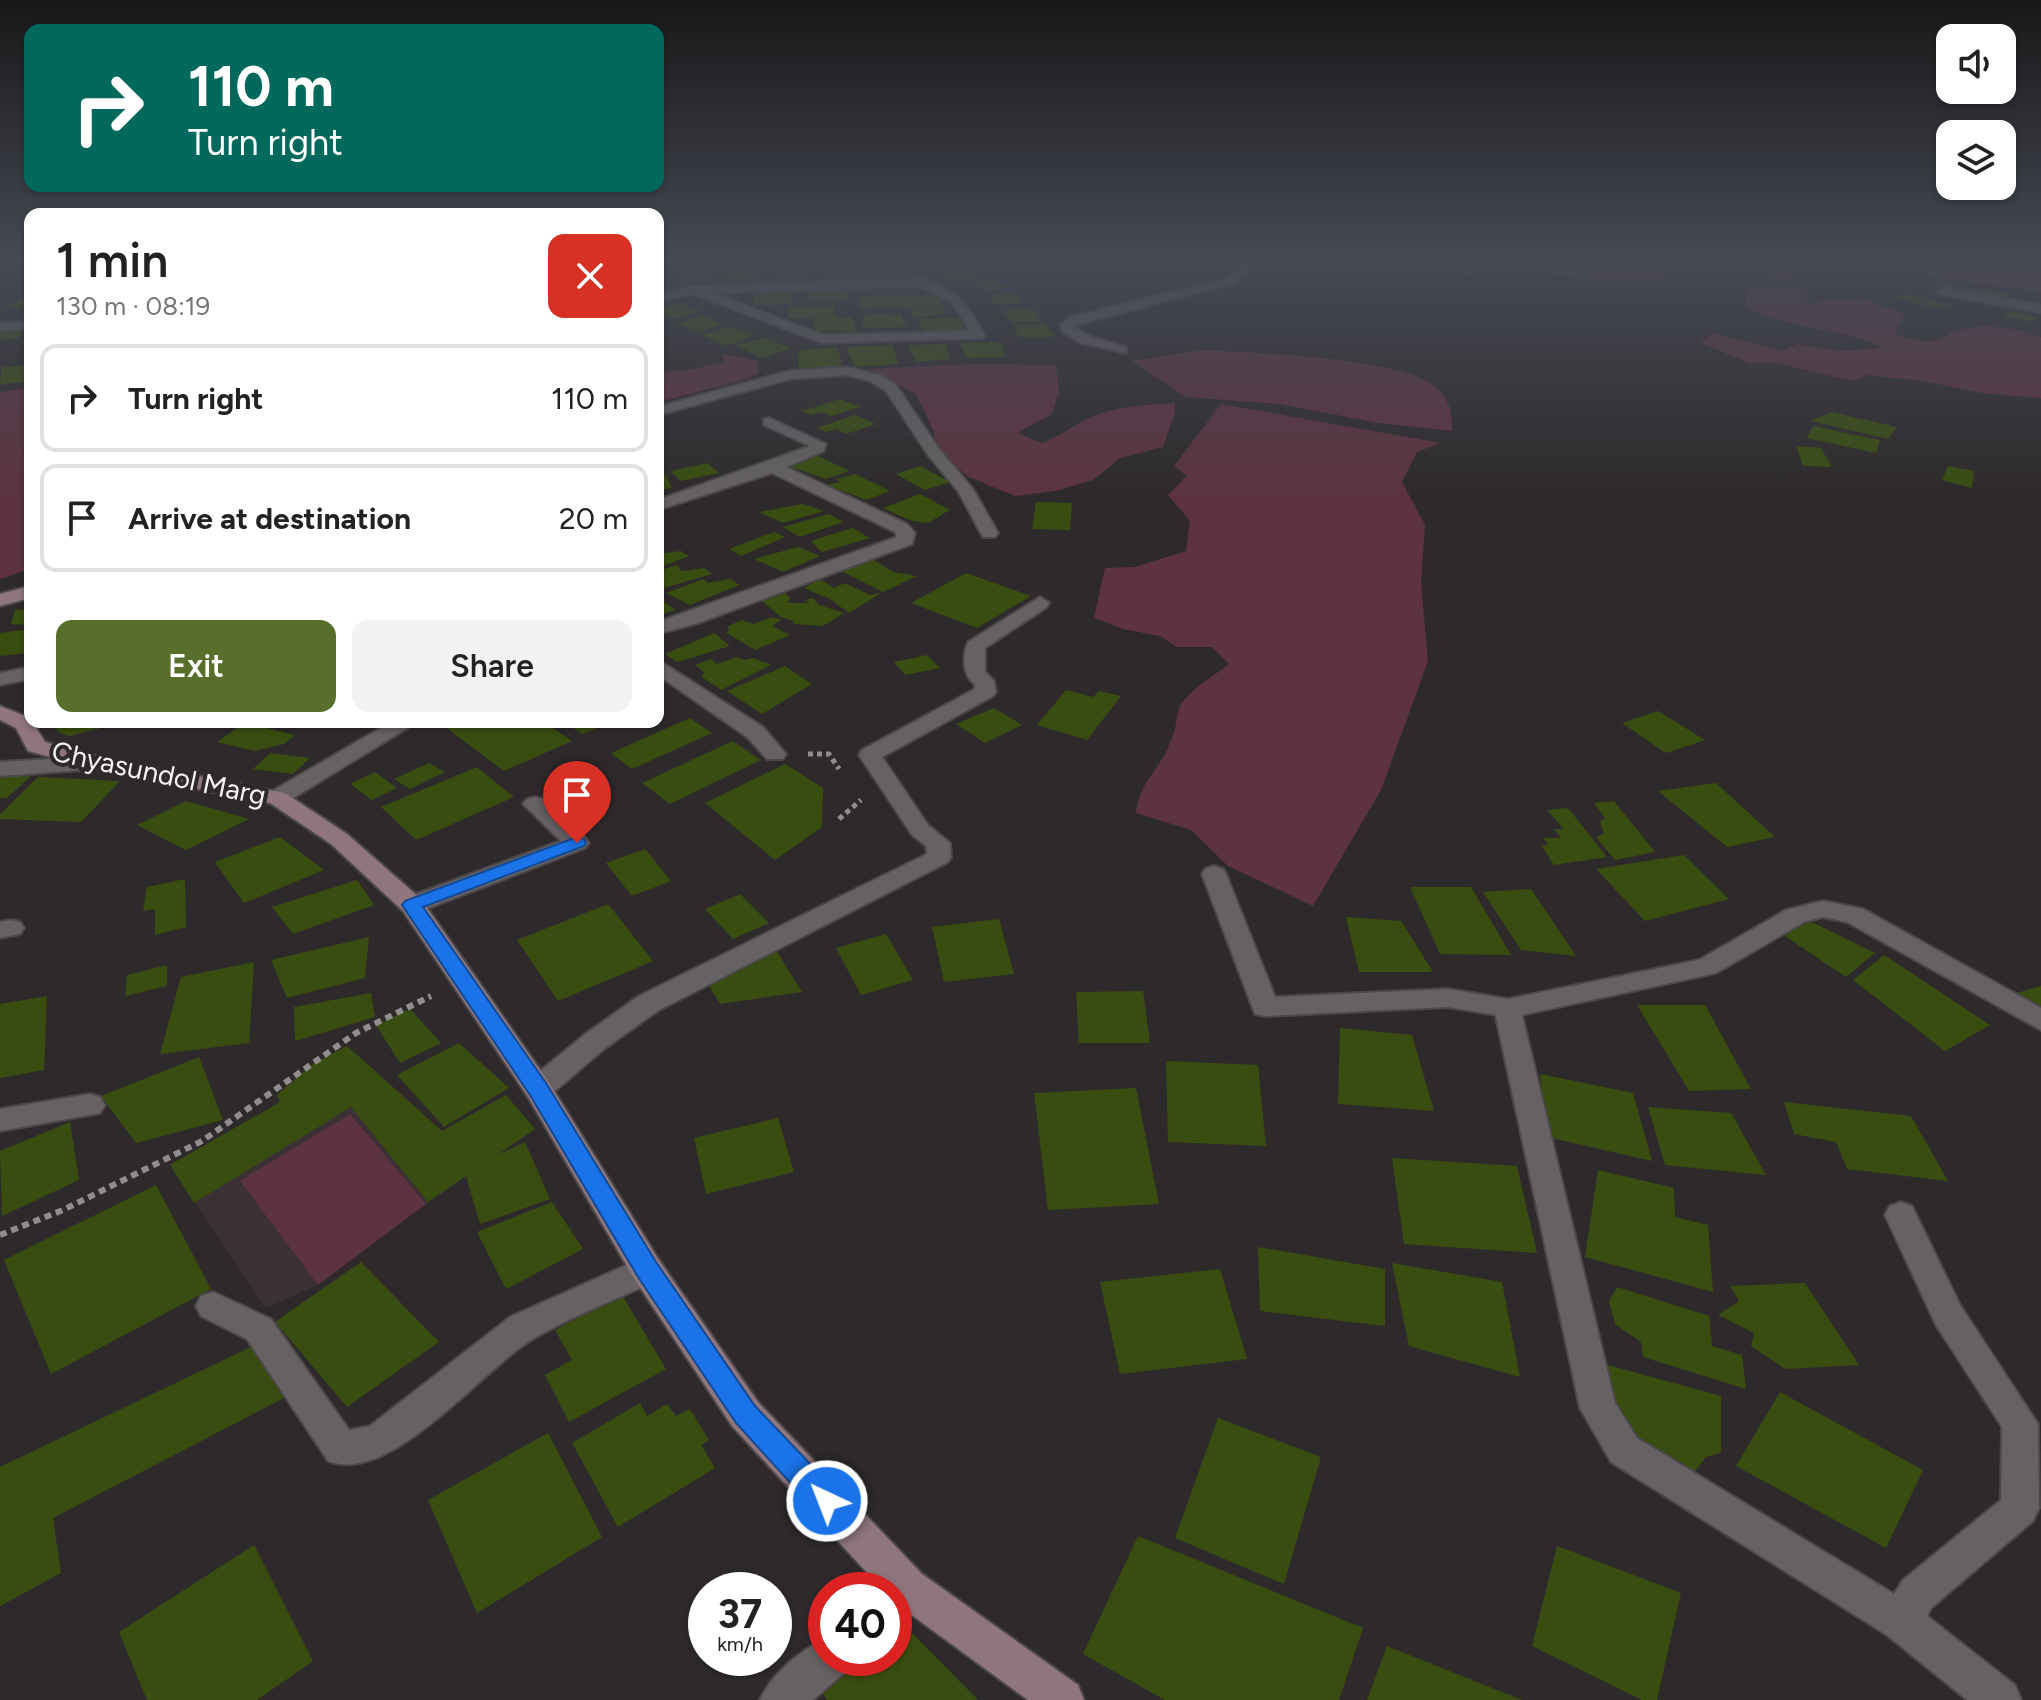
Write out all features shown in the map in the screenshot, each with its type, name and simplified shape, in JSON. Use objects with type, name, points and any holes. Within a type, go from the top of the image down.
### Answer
[{"type":"street","points":[[818,337],[887,337]]},
{"type":"street","points":[[1081,337],[1121,350]]},
{"type":"street","points":[[664,409],[789,375],[847,371],[875,378],[891,388],[933,452],[965,489],[989,533]]},
{"type":"street","points":[[664,503],[773,467],[819,448],[818,444],[769,422]]},
{"type":"street","points":[[664,626],[906,540],[906,533],[901,528],[773,467]]},
{"type":"street","points":[[0,600],[24,594]]},
{"type":"street","points":[[538,1089],[594,1042],[649,1003],[939,857],[938,843],[920,830],[870,755],[986,692],[984,681],[975,674],[975,646],[1040,603]]},
{"type":"street","points":[[664,670],[755,732],[775,754]]},
{"type":"street","points":[[0,679],[24,674]]},
{"type":"street","name":"Chyasundol Marg","points":[[0,712],[24,724]]},
{"type":"street","name":"Chyasundol Marg","points":[[27,728],[36,746],[99,763],[277,798],[339,839],[412,905],[538,1089],[647,1270],[745,1414],[882,1572]]},
{"type":"street","points":[[277,798],[396,728]]},
{"type":"street","points":[[0,769],[99,763]]},
{"type":"street","points":[[412,905],[577,843],[535,804]]},
{"type":"street","points":[[1214,874],[1265,1007],[1448,998],[1508,1008],[1707,967],[1795,916],[1823,909],[1854,915],[2041,1020]]},
{"type":"street","points":[[1508,1008],[1598,1408],[1624,1450],[1901,1621],[2000,1700]]},
{"type":"street","points":[[0,1120],[90,1105]]},
{"type":"street","points":[[1901,1215],[1948,1315],[2020,1424],[2020,1508],[1917,1594],[1901,1621]]},
{"type":"street","points":[[213,1306],[259,1329],[341,1449],[379,1441],[522,1327],[647,1270]]},
{"type":"street","name":"Chyasundol Marg","points":[[912,1602],[1049,1696]]},
{"type":"street","points":[[781,1700],[808,1676]]},
{"type":"path","points":[[775,754],[829,754],[845,778]]},
{"type":"path","points":[[839,819],[862,801],[854,790]]},
{"type":"path","points":[[0,1235],[63,1210],[202,1141],[356,1033],[465,981]]},
{"type":"shaded area","points":[[1707,337],[1729,337],[1784,351],[1797,344],[1841,351],[1884,348],[1855,337],[1908,337],[1934,341],[1943,337],[2041,337],[2041,398],[1982,393],[1923,381],[1868,375],[1852,381],[1776,363],[1749,363],[1701,343]]},
{"type":"shaded area","points":[[1203,350],[1329,359],[1397,371],[1423,380],[1440,391],[1450,410],[1452,431],[1378,423],[1280,404],[1186,397],[1132,361]]},
{"type":"shaded area","points":[[723,354],[758,361],[759,373],[744,380],[664,400],[664,372],[724,362]]},
{"type":"shaded area","points":[[975,364],[1056,365],[1059,391],[1052,414],[1017,433],[1042,443],[1087,419],[1119,409],[1175,403],[1175,413],[1163,447],[1120,458],[1093,480],[1055,491],[1015,496],[969,477],[937,451],[933,430],[916,394],[870,369]]},
{"type":"shaded area","points":[[24,388],[24,571],[0,579],[0,392]]},
{"type":"shaded area","points":[[1221,404],[1441,443],[1417,452],[1402,482],[1425,525],[1421,582],[1428,661],[1381,790],[1313,906],[1228,866],[1191,830],[1136,813],[1142,791],[1169,746],[1181,704],[1197,687],[1229,664],[1212,647],[1177,647],[1160,636],[1123,629],[1094,618],[1105,568],[1135,567],[1186,551],[1190,521],[1168,495],[1187,476],[1174,466]]},
{"type":"shaded area","points":[[347,1046],[442,1131],[506,1095],[535,1129],[426,1204],[318,1285],[266,1308],[170,1165],[280,1103],[277,1095],[313,1064]]},
{"type":"shaded area","points":[[350,1114],[426,1204],[318,1285],[240,1181]]},
{"type":"building","points":[[706,337],[752,337],[726,346]]},
{"type":"building","points":[[766,338],[791,348],[762,358],[735,345]]},
{"type":"building","points":[[1000,342],[1006,357],[967,358],[960,343]]},
{"type":"building","points":[[946,344],[950,359],[915,362],[908,345]]},
{"type":"building","points":[[892,345],[899,364],[855,367],[846,347]]},
{"type":"building","points":[[838,347],[842,366],[799,369],[798,350]]},
{"type":"building","points":[[24,365],[24,382],[0,384],[2,367]]},
{"type":"building","points":[[840,399],[860,407],[831,416],[822,412],[812,415],[802,411]]},
{"type":"building","points":[[1831,412],[1897,427],[1888,439],[1811,421]]},
{"type":"building","points":[[855,415],[876,424],[846,434],[837,429],[826,432],[816,428]]},
{"type":"building","points":[[1813,426],[1880,440],[1876,453],[1807,438]]},
{"type":"building","points":[[1796,446],[1821,448],[1832,467],[1803,466]]},
{"type":"building","points":[[816,455],[850,471],[826,479],[788,466],[802,462],[798,459]]},
{"type":"building","points":[[708,463],[719,473],[681,481],[670,471]]},
{"type":"building","points":[[920,466],[950,482],[925,490],[896,474]]},
{"type":"building","points":[[1948,466],[1974,471],[1972,488],[1942,480]]},
{"type":"building","points":[[855,474],[890,491],[866,500],[827,485]]},
{"type":"building","points":[[666,476],[672,488],[664,489]]},
{"type":"building","points":[[920,494],[950,510],[928,523],[912,521],[883,508]]},
{"type":"building","points":[[1036,502],[1072,503],[1070,530],[1032,529]]},
{"type":"building","points":[[803,504],[824,511],[783,523],[759,512]]},
{"type":"building","points":[[829,514],[843,522],[800,537],[783,527]]},
{"type":"building","points":[[852,528],[870,538],[821,552],[811,541]]},
{"type":"building","points":[[774,532],[785,537],[741,556],[729,549]]},
{"type":"building","points":[[798,547],[820,556],[783,572],[754,559]]},
{"type":"building","points":[[681,551],[689,556],[664,566],[664,553]]},
{"type":"building","points":[[874,560],[893,572],[917,576],[883,592],[839,570]]},
{"type":"building","points":[[677,565],[681,571],[704,568],[712,574],[664,588],[664,569]]},
{"type":"building","points":[[966,573],[1031,596],[977,628],[911,603]]},
{"type":"building","points":[[704,579],[707,583],[731,579],[739,585],[690,605],[666,593]]},
{"type":"building","points":[[820,579],[834,588],[845,583],[870,595],[881,593],[849,613],[830,599],[804,588]]},
{"type":"building","points":[[785,593],[790,598],[788,603],[810,603],[805,600],[813,598],[819,605],[844,613],[823,626],[794,624],[762,601]]},
{"type":"building","points":[[664,602],[676,610],[664,613]]},
{"type":"building","points":[[24,609],[24,625],[11,624],[15,610]]},
{"type":"building","points":[[773,617],[781,620],[772,626],[790,635],[755,650],[727,633],[730,629],[726,627],[742,620],[753,624]]},
{"type":"building","points":[[24,630],[24,653],[0,656],[0,633]]},
{"type":"building","points":[[714,633],[730,646],[677,662],[665,654]]},
{"type":"building","points":[[927,655],[940,668],[905,675],[894,662]]},
{"type":"building","points":[[737,657],[744,660],[753,658],[771,665],[721,690],[702,677],[704,672],[695,665],[711,659],[717,664]]},
{"type":"building","points":[[785,666],[812,684],[762,714],[727,691]]},
{"type":"building","points":[[1066,690],[1093,697],[1099,691],[1121,696],[1087,740],[1037,725]]},
{"type":"building","points":[[994,708],[1022,725],[985,743],[956,724]]},
{"type":"building","points":[[1658,711],[1705,740],[1666,753],[1622,723]]},
{"type":"building","points":[[690,718],[712,733],[632,769],[611,753]]},
{"type":"building","points":[[56,728],[101,728],[69,736]]},
{"type":"building","points":[[237,728],[265,728],[295,735],[284,744],[254,751],[217,742]]},
{"type":"building","points":[[446,728],[553,728],[572,741],[504,771]]},
{"type":"building","points":[[574,728],[596,728],[582,734]]},
{"type":"building","points":[[733,741],[761,760],[670,804],[642,783]]},
{"type":"building","points":[[270,753],[310,758],[293,774],[253,769]]},
{"type":"building","points":[[429,763],[445,772],[410,789],[394,779]]},
{"type":"building","points":[[785,764],[823,788],[822,827],[775,860],[705,803]]},
{"type":"building","points":[[477,767],[514,797],[416,840],[381,807]]},
{"type":"building","points":[[35,772],[7,798],[0,798],[0,773]]},
{"type":"building","points":[[375,772],[397,788],[372,800],[350,784]]},
{"type":"building","points":[[38,777],[120,781],[81,822],[0,819],[0,814]]},
{"type":"building","points":[[1716,783],[1775,837],[1727,847],[1658,791]]},
{"type":"building","points":[[186,801],[249,819],[186,850],[137,825]]},
{"type":"building","points":[[1614,801],[1655,852],[1615,860],[1596,837],[1604,834],[1600,821],[1605,818],[1594,803]]},
{"type":"building","points":[[1568,808],[1607,857],[1554,865],[1542,846],[1548,844],[1543,838],[1561,838],[1554,829],[1564,829],[1547,810]]},
{"type":"building","points":[[280,837],[324,870],[244,903],[215,862]]},
{"type":"building","points":[[645,849],[671,881],[632,896],[606,863]]},
{"type":"building","points":[[1684,855],[1729,899],[1645,921],[1596,869]]},
{"type":"building","points":[[185,879],[186,927],[155,935],[155,909],[143,911],[147,887]]},
{"type":"building","points":[[357,880],[374,905],[293,934],[272,907]]},
{"type":"building","points":[[1410,887],[1471,887],[1511,955],[1440,954]]},
{"type":"building","points":[[1531,889],[1576,956],[1521,950],[1483,892]]},
{"type":"building","points":[[740,894],[769,923],[733,939],[705,909]]},
{"type":"building","points":[[608,904],[653,961],[558,1001],[517,940]]},
{"type":"building","points":[[1346,917],[1401,921],[1433,972],[1359,972]]},
{"type":"building","points":[[999,919],[1014,974],[944,982],[932,927]]},
{"type":"building","points":[[1808,920],[1875,953],[1846,977],[1785,936]]},
{"type":"building","points":[[886,934],[913,980],[861,995],[836,948]]},
{"type":"building","points":[[369,937],[365,978],[287,998],[271,960]]},
{"type":"building","points":[[774,947],[802,992],[720,1004],[708,984]]},
{"type":"building","points":[[1884,955],[1990,1025],[1945,1051],[1853,980]]},
{"type":"building","points":[[254,962],[249,1043],[160,1054],[181,977]]},
{"type":"building","points":[[167,965],[167,986],[125,996],[127,975]]},
{"type":"building","points":[[2041,986],[2041,1011],[2013,994]]},
{"type":"building","points":[[1143,991],[1150,1043],[1079,1043],[1076,992]]},
{"type":"building","points":[[371,993],[375,1017],[295,1041],[294,1007]]},
{"type":"building","points":[[47,996],[44,1070],[0,1078],[0,1004]]},
{"type":"building","points":[[1637,1005],[1705,1005],[1751,1089],[1689,1091]]},
{"type":"building","points":[[410,1009],[441,1043],[400,1063],[376,1025]]},
{"type":"building","points":[[1340,1028],[1412,1035],[1434,1111],[1338,1104]]},
{"type":"building","points":[[459,1043],[509,1088],[444,1127],[397,1075]]},
{"type":"building","points":[[347,1046],[442,1131],[506,1095],[535,1129],[497,1155],[525,1142],[550,1199],[480,1224],[466,1176],[428,1202],[351,1107],[194,1203],[170,1165],[280,1102],[277,1095],[313,1064]]},
{"type":"building","points":[[199,1057],[223,1120],[136,1143],[101,1096]]},
{"type":"building","points":[[1166,1061],[1258,1065],[1266,1146],[1168,1142]]},
{"type":"building","points":[[1540,1074],[1633,1093],[1652,1161],[1547,1137]]},
{"type":"building","points":[[1136,1088],[1159,1204],[1048,1210],[1034,1093]]},
{"type":"building","points":[[1784,1102],[1911,1116],[1948,1181],[1847,1169],[1836,1142],[1794,1134]]},
{"type":"building","points":[[1648,1107],[1731,1113],[1766,1175],[1665,1165]]},
{"type":"building","points":[[778,1118],[794,1172],[706,1194],[694,1138]]},
{"type":"building","points":[[70,1122],[79,1180],[2,1216],[0,1151]]},
{"type":"building","points":[[1392,1158],[1517,1166],[1537,1253],[1404,1244]]},
{"type":"building","points":[[1598,1170],[1674,1188],[1675,1217],[1708,1225],[1713,1292],[1585,1257]]},
{"type":"building","points":[[156,1185],[211,1289],[51,1374],[4,1260]]},
{"type":"building","points":[[552,1202],[583,1249],[506,1289],[477,1232]]},
{"type":"building","points":[[1258,1247],[1385,1269],[1385,1326],[1260,1311]]},
{"type":"building","points":[[361,1262],[439,1342],[347,1407],[275,1322]]},
{"type":"building","points":[[1392,1263],[1502,1282],[1520,1377],[1409,1346]]},
{"type":"building","points":[[1220,1269],[1247,1359],[1120,1374],[1100,1282]]},
{"type":"building","points":[[1805,1283],[1859,1365],[1785,1369],[1751,1346],[1754,1333],[1718,1315],[1739,1301],[1730,1286]]},
{"type":"building","points":[[1617,1287],[1709,1316],[1712,1346],[1742,1355],[1746,1389],[1643,1357],[1641,1342],[1615,1324],[1609,1301]]},
{"type":"building","points":[[622,1295],[666,1369],[569,1422],[545,1375],[572,1360],[555,1330]]},
{"type":"building","points":[[255,1345],[284,1398],[53,1518],[61,1573],[0,1606],[0,1467]]},
{"type":"building","points":[[1604,1364],[1721,1396],[1721,1453],[1706,1457],[1686,1482],[1631,1439],[1622,1410],[1607,1407]]},
{"type":"building","points":[[1780,1392],[1923,1470],[1886,1548],[1736,1466]]},
{"type":"building","points":[[640,1403],[647,1416],[667,1404],[676,1416],[690,1409],[709,1440],[701,1445],[715,1468],[618,1527],[572,1443]]},
{"type":"building","points":[[1218,1418],[1321,1457],[1284,1584],[1175,1538]]},
{"type":"building","points":[[548,1433],[602,1537],[477,1613],[428,1500]]},
{"type":"building","points":[[1138,1536],[1363,1628],[1339,1700],[1165,1700],[1083,1654]]},
{"type":"building","points":[[254,1545],[313,1661],[257,1700],[147,1700],[119,1632]]},
{"type":"building","points":[[1557,1546],[1681,1593],[1657,1700],[1642,1700],[1532,1646]]},
{"type":"building","points":[[912,1633],[978,1700],[828,1700],[811,1680],[816,1676],[912,1676]]},
{"type":"building","points":[[1387,1646],[1522,1700],[1367,1700]]},
{"type":"route","points":[[577,843],[412,905],[538,1089],[647,1270],[745,1414],[827,1501]]}]
